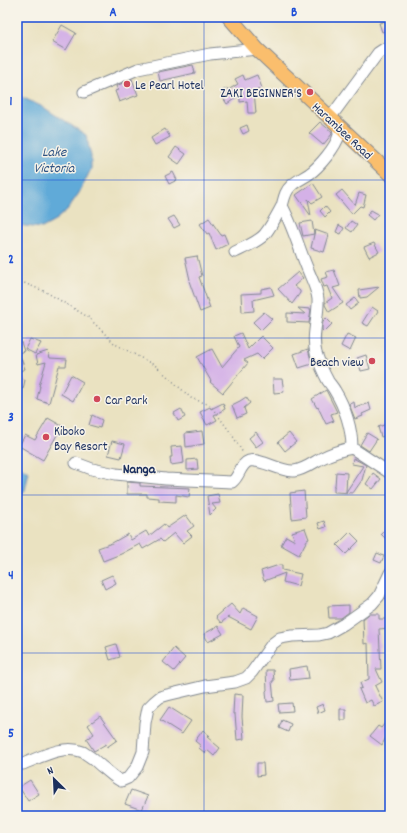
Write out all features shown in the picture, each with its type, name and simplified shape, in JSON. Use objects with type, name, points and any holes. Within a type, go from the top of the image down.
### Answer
[{"type":"main road","name":"Harambee Road","points":[[229,17],[257,49],[390,174]]},
{"type":"street","points":[[84,92],[138,69],[210,54],[257,49]]},
{"type":"street","points":[[235,252],[253,243],[264,234],[282,206],[285,194],[291,186],[310,174],[321,164],[336,142],[339,134],[334,122],[378,53],[384,49]]},
{"type":"street","points":[[282,206],[289,220],[315,287],[318,298],[318,315],[314,343],[321,366],[342,405],[352,440],[352,448]]},
{"type":"street","points":[[76,463],[92,469],[116,474],[166,479],[232,482],[236,479],[242,466],[255,460],[283,470],[292,471],[299,470],[323,457],[341,450],[352,448],[390,474]]},
{"type":"street","points":[[23,764],[56,752],[76,750],[85,753],[102,766],[114,778],[121,781],[128,778],[137,767],[142,752],[148,708],[160,697],[205,686],[235,682],[246,678],[272,644],[280,638],[328,633],[344,624],[372,604],[379,596],[390,572]]},
{"type":"path","points":[[17,280],[46,292],[88,317],[115,344],[156,366],[191,398],[210,405],[231,433],[248,462]]},
{"type":"water","name":"Lake Victoria","points":[[17,95],[43,107],[86,135],[91,156],[91,169],[79,193],[67,210],[53,222],[42,228],[17,225]]},
{"type":"water","points":[[17,465],[29,472],[25,490],[17,499]]},
{"type":"building","points":[[390,20],[390,29],[382,32],[379,23]]},
{"type":"building","points":[[62,25],[76,33],[66,50],[52,42]]},
{"type":"building","points":[[193,65],[195,73],[160,81],[158,72]]},
{"type":"building","points":[[243,75],[245,80],[257,75],[262,88],[254,91],[256,113],[248,113],[247,101],[240,102],[240,95],[227,104],[221,95],[223,93],[222,91],[227,88],[228,90],[238,84],[235,79]]},
{"type":"building","points":[[132,79],[138,95],[119,102],[115,91],[118,90],[116,86]]},
{"type":"building","points":[[320,122],[332,132],[323,145],[309,133]]},
{"type":"building","points":[[247,125],[249,131],[243,134],[240,128]]},
{"type":"building","points":[[165,129],[170,137],[155,145],[151,138]]},
{"type":"building","points":[[176,147],[186,154],[179,164],[169,157]]},
{"type":"building","points":[[173,172],[177,180],[169,184],[165,176]]},
{"type":"building","points":[[313,183],[322,197],[312,203],[308,199],[311,216],[296,195]]},
{"type":"building","points":[[342,190],[355,205],[359,193],[366,195],[363,207],[360,206],[352,214],[336,195]]},
{"type":"building","points":[[325,206],[330,212],[325,217],[320,211]]},
{"type":"building","points":[[371,210],[378,214],[373,220],[367,215]]},
{"type":"building","points":[[174,216],[180,225],[174,228],[168,219]]},
{"type":"building","points":[[209,218],[221,235],[224,234],[228,244],[216,250],[209,233],[207,234],[200,224]]},
{"type":"building","points":[[312,221],[314,234],[303,236],[300,223]]},
{"type":"building","points":[[351,221],[357,225],[352,232],[346,228]]},
{"type":"building","points":[[339,225],[344,228],[341,234],[336,232]]},
{"type":"building","points":[[315,230],[329,235],[324,252],[311,248]]},
{"type":"building","points":[[374,243],[379,252],[369,257],[364,247]]},
{"type":"building","points":[[197,256],[202,276],[199,277],[210,308],[200,312],[189,281],[185,258]]},
{"type":"building","points":[[334,270],[340,286],[333,288],[343,303],[329,312],[325,303],[332,298],[327,286],[324,287],[321,279],[328,277],[326,272]]},
{"type":"building","points":[[298,272],[303,278],[294,286],[300,291],[300,293],[292,304],[278,289]]},
{"type":"building","points":[[271,287],[274,295],[253,300],[254,311],[242,312],[241,294],[261,293],[261,289]]},
{"type":"building","points":[[379,287],[367,297],[360,298],[359,290]]},
{"type":"building","points":[[355,298],[359,303],[350,310],[346,305]]},
{"type":"building","points":[[372,307],[378,311],[368,326],[362,323]]},
{"type":"building","points":[[298,308],[311,309],[309,323],[287,322],[287,313],[305,314]]},
{"type":"building","points":[[264,312],[272,319],[261,330],[253,322]]},
{"type":"building","points":[[326,318],[332,324],[324,332],[322,327],[323,321]]},
{"type":"building","points":[[241,333],[248,349],[261,336],[273,348],[262,359],[257,354],[244,360],[248,363],[223,393],[210,382],[211,381],[197,357],[212,349],[222,367],[239,347],[234,336]]},
{"type":"building","points":[[17,334],[24,351],[19,353],[25,369],[17,372]]},
{"type":"building","points":[[347,334],[356,338],[350,351],[341,346]]},
{"type":"building","points":[[30,339],[41,343],[35,354],[25,349]]},
{"type":"building","points":[[308,349],[312,364],[299,368],[294,354]]},
{"type":"building","points":[[48,351],[50,358],[67,359],[66,366],[59,366],[49,403],[37,399],[46,362],[38,364],[36,355]]},
{"type":"building","points":[[366,355],[370,369],[361,371],[357,358]]},
{"type":"building","points":[[71,375],[83,382],[73,401],[61,394]]},
{"type":"building","points":[[17,376],[25,380],[23,389],[17,386]]},
{"type":"building","points":[[273,379],[282,379],[284,392],[274,393]]},
{"type":"building","points":[[326,390],[337,412],[331,414],[334,421],[326,424],[318,407],[317,408],[312,399]]},
{"type":"building","points":[[246,397],[250,403],[244,408],[246,414],[237,418],[232,405]]},
{"type":"building","points":[[354,402],[355,408],[369,403],[371,410],[362,414],[363,416],[355,419],[349,404]]},
{"type":"building","points":[[223,403],[225,409],[214,415],[217,420],[207,425],[200,412],[210,407],[211,409]]},
{"type":"building","points":[[181,409],[185,417],[178,421],[174,413]]},
{"type":"building","points":[[92,415],[102,420],[100,428],[89,425]]},
{"type":"building","name":"Kiboko Bay Resort","points":[[48,418],[62,426],[43,460],[19,446],[25,435],[35,440]]},
{"type":"building","points":[[390,423],[390,434],[381,437],[378,427]]},
{"type":"building","points":[[202,431],[204,444],[186,447],[185,433]]},
{"type":"building","points":[[256,432],[263,442],[256,447],[249,438]]},
{"type":"building","points":[[289,433],[296,442],[285,451],[278,442]]},
{"type":"building","points":[[367,433],[377,439],[369,451],[360,445]]},
{"type":"building","points":[[112,441],[125,444],[121,458],[108,455]]},
{"type":"building","points":[[182,446],[184,463],[171,465],[171,447]]},
{"type":"building","points":[[353,458],[366,465],[362,480],[353,493],[334,492],[336,472],[347,473],[346,492],[363,466],[352,464]]},
{"type":"building","points":[[197,459],[198,469],[187,470],[187,460]]},
{"type":"building","points":[[373,473],[381,479],[373,489],[366,484]]},
{"type":"building","points":[[127,482],[140,483],[140,486],[190,488],[189,497],[176,495],[176,502],[159,501],[159,498],[147,497],[147,494],[127,494]]},
{"type":"building","points":[[304,491],[306,517],[292,519],[290,493]]},
{"type":"building","points":[[218,494],[220,503],[212,504],[216,509],[210,515],[207,496]]},
{"type":"building","points":[[186,515],[194,526],[187,531],[192,536],[183,543],[174,533],[163,542],[160,539],[143,549],[140,544],[103,561],[98,548],[112,543],[128,534],[131,540],[146,531],[149,536],[164,524],[167,528]]},
{"type":"building","points":[[324,521],[326,527],[320,529],[318,523]]},
{"type":"building","points":[[305,528],[309,539],[299,555],[281,545],[286,536],[295,541],[292,532]]},
{"type":"building","points":[[386,529],[390,534],[390,543],[381,534]]},
{"type":"building","points":[[350,532],[359,541],[346,554],[337,545]]},
{"type":"building","points":[[377,553],[384,556],[381,563],[374,560]]},
{"type":"building","points":[[282,565],[282,570],[301,574],[298,586],[283,582],[285,573],[264,581],[261,571]]},
{"type":"building","points":[[112,575],[116,583],[105,589],[101,580]]},
{"type":"building","points":[[231,604],[240,614],[243,608],[258,616],[251,629],[228,617],[221,623],[216,617]]},
{"type":"building","points":[[349,605],[349,612],[341,618],[329,618],[328,606]]},
{"type":"building","points":[[369,614],[379,614],[379,619],[390,619],[390,628],[379,629],[381,669],[376,669],[382,682],[375,686],[383,702],[374,706],[371,700],[365,703],[359,689],[362,688],[360,683],[369,679],[368,643],[364,644],[363,619]]},
{"type":"building","points":[[218,626],[223,634],[208,642],[204,634]]},
{"type":"building","points":[[116,644],[120,657],[110,660],[106,647]]},
{"type":"building","points":[[174,648],[185,658],[174,671],[163,662]]},
{"type":"building","points":[[307,666],[309,678],[290,680],[289,669]]},
{"type":"building","points":[[266,670],[273,670],[274,681],[272,681],[274,701],[267,702],[266,691]]},
{"type":"building","points":[[234,694],[243,695],[242,717],[244,739],[237,740],[235,714],[233,714]]},
{"type":"building","points":[[292,703],[293,711],[279,712],[278,704]]},
{"type":"building","points":[[323,704],[325,710],[318,713],[316,707]]},
{"type":"building","points":[[169,707],[191,721],[182,734],[160,720]]},
{"type":"building","points":[[340,709],[346,709],[346,720],[340,720]]},
{"type":"building","points":[[100,716],[117,740],[107,747],[106,744],[94,751],[86,739],[94,734],[88,725]]},
{"type":"building","points":[[390,717],[390,729],[382,745],[370,736],[378,726],[381,728]]},
{"type":"building","points":[[282,720],[291,724],[288,732],[279,728]]},
{"type":"building","points":[[203,730],[209,735],[207,737],[220,748],[214,756],[207,750],[205,753],[199,748],[201,746],[195,741]]},
{"type":"building","points":[[257,763],[263,763],[264,775],[257,776]]},
{"type":"building","points":[[30,780],[39,794],[28,801],[19,787]]},
{"type":"building","points":[[131,790],[148,796],[142,810],[125,804]]},
{"type":"place","name":"Le Pearl Hotel","points":[[127,84]]},
{"type":"place","name":"ZAKI BEGINNER'S","points":[[310,92]]},
{"type":"place","name":"Beach view","points":[[372,361]]},
{"type":"place","name":"Car Park","points":[[97,399]]},
{"type":"place","name":"Kiboko Bay Resort","points":[[46,437]]},
{"type":"district","name":"Nanga","points":[[139,468]]}]
